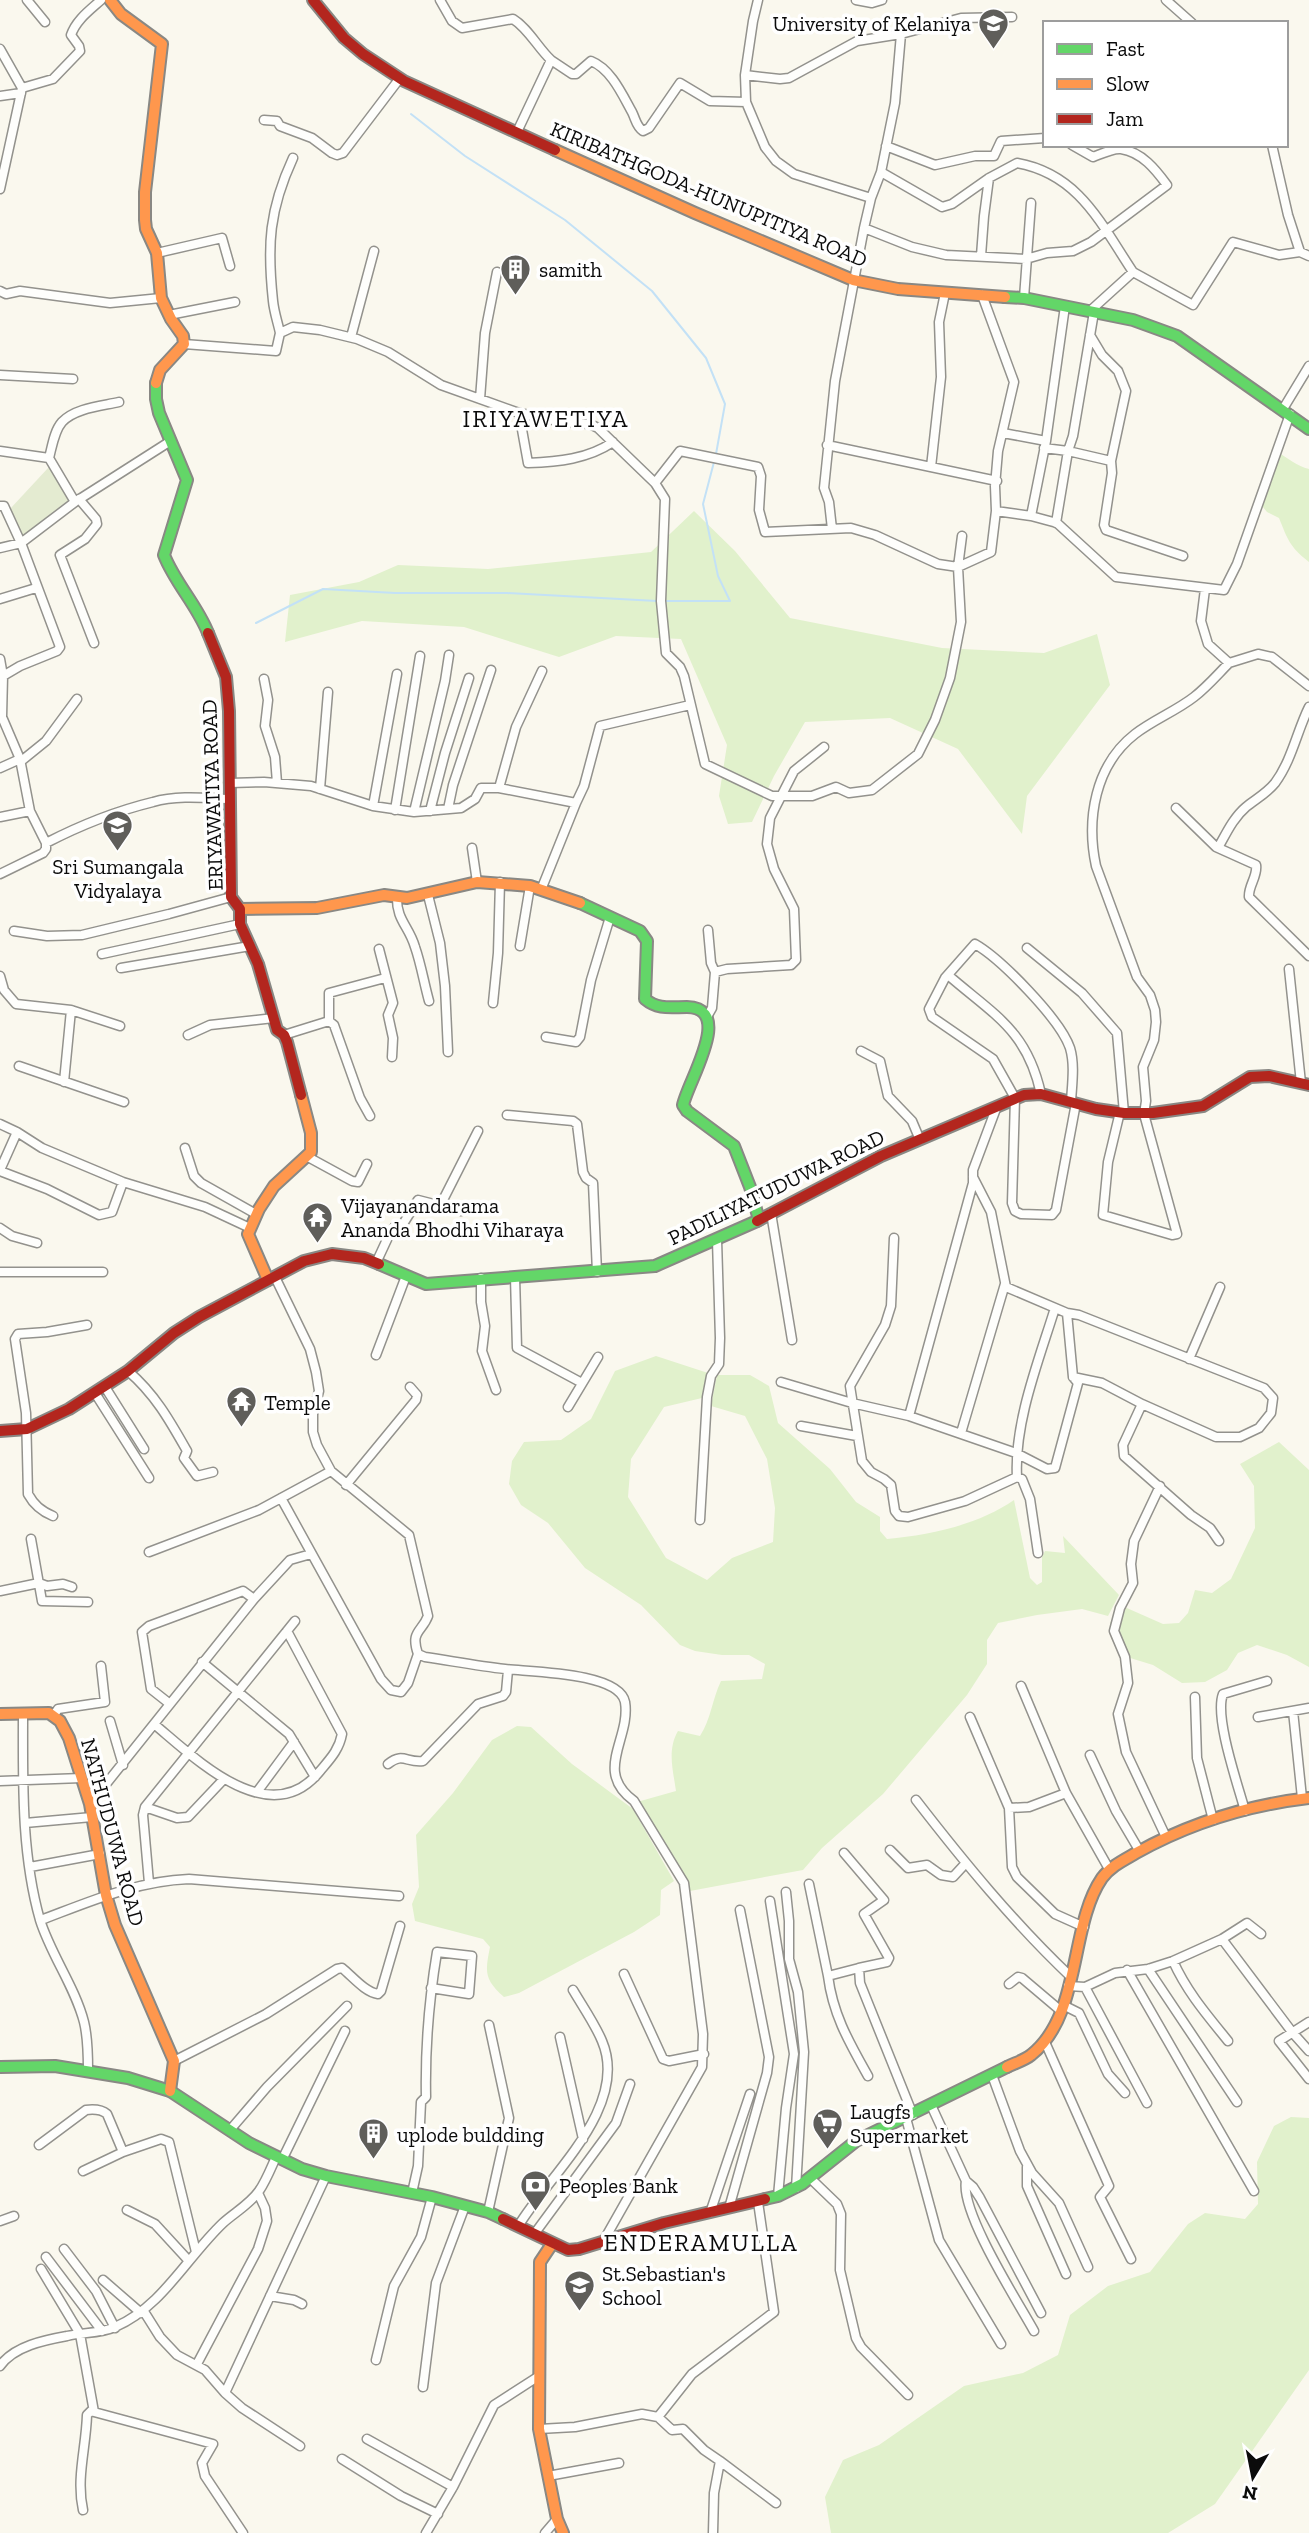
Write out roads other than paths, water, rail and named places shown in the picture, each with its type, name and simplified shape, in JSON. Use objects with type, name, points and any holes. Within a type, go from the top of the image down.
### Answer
[{"type":"street","points":[[27,0],[45,22]]},
{"type":"street","points":[[0,96],[54,79],[80,51],[71,31],[101,0]]},
{"type":"street","points":[[110,0],[124,18],[155,36],[162,44],[145,192],[146,229],[157,253],[161,298],[183,335],[184,344],[276,352],[280,333],[274,305],[270,237],[279,188],[293,158]]},
{"type":"street","name":"KIRIBATHGODA-HUNUPITIYA ROAD","points":[[313,0],[344,38],[400,78],[695,213],[853,280],[898,289],[1024,298],[1133,320],[1177,336],[1309,429]]},
{"type":"street","points":[[440,0],[452,21],[463,28],[513,19],[520,23],[551,60],[572,74],[576,74],[591,61],[598,64],[611,76],[634,115],[637,127],[643,131],[649,128],[680,83],[710,102],[746,102]]},
{"type":"street","points":[[758,0],[745,75],[746,102],[765,147],[776,161],[807,179],[871,198]]},
{"type":"street","points":[[856,0],[882,0]]},
{"type":"street","points":[[1166,0],[1190,21]]},
{"type":"street","points":[[745,75],[789,78],[857,41],[901,34],[961,18],[1012,17]]},
{"type":"street","points":[[832,529],[829,502],[824,488],[835,380],[864,228],[881,172],[895,103],[901,34]]},
{"type":"street","points":[[0,50],[21,90],[0,189]]},
{"type":"street","points":[[517,132],[551,60]]},
{"type":"street","points":[[264,120],[277,121],[280,126],[312,138],[337,155],[344,153],[400,78]]},
{"type":"street","points":[[886,146],[935,165],[975,156],[994,156],[1001,141],[1043,138]]},
{"type":"street","points":[[864,228],[912,247],[946,255],[1026,259],[1047,253],[1073,251],[1091,242],[1167,185],[1142,158],[1120,149],[1093,157],[1076,147]]},
{"type":"street","points":[[881,172],[942,207],[1017,163],[1054,175],[1070,185],[1093,211],[1133,272],[1193,305],[1233,242],[1279,255],[1305,254],[1288,215],[1272,147]]},
{"type":"street","points":[[981,256],[989,178]]},
{"type":"street","points":[[1024,298],[1031,203]]},
{"type":"street","points":[[157,253],[222,238],[230,266]]},
{"type":"street","points":[[351,337],[374,251]]},
{"type":"street","points":[[480,399],[485,333],[497,272]]},
{"type":"street","points":[[1056,523],[1073,436],[1092,311],[1133,272]]},
{"type":"street","points":[[0,291],[6,294],[20,291],[110,303],[161,298]]},
{"type":"street","points":[[931,467],[942,377],[939,322],[946,293]]},
{"type":"street","points":[[656,483],[680,451],[743,462],[758,467],[761,476],[759,510],[765,531],[851,528],[875,535],[938,564],[958,567],[991,552],[996,511],[998,451],[1014,382],[982,295]]},
{"type":"street","points":[[169,315],[235,302]]},
{"type":"street","points":[[1031,516],[1045,445],[1065,306]]},
{"type":"street","points":[[280,333],[293,327],[351,337],[388,352],[440,385],[519,413],[563,422],[590,424],[613,442],[656,483],[665,499],[661,601],[666,653],[680,667],[705,764],[772,796],[812,796],[836,787],[849,793],[872,790],[918,754],[935,720],[950,678],[961,622],[958,567],[961,536]]},
{"type":"street","points":[[1090,335],[1102,355],[1118,371],[1126,391],[1111,461],[1112,473],[1104,525],[1106,530],[1183,556]]},
{"type":"street","name":"ERIYAWATIYA ROAD","points":[[184,344],[156,378],[155,389],[163,426],[187,480],[164,555],[200,613],[226,677],[229,711],[231,897],[240,909],[240,924],[258,964],[277,1030],[284,1035],[311,1133],[311,1152],[308,1157]]},
{"type":"street","points":[[996,511],[1056,523],[1116,577],[1224,590],[1237,564],[1286,411],[1309,366]]},
{"type":"street","points":[[0,375],[73,379]]},
{"type":"street","points":[[94,643],[60,555],[85,539],[97,524],[77,501],[49,458],[62,421],[81,411],[119,402]]},
{"type":"street","points":[[519,413],[528,463],[568,460],[597,452],[613,442]]},
{"type":"street","points":[[1003,433],[1111,461]]},
{"type":"street","points":[[0,548],[21,542],[77,501],[169,442]]},
{"type":"street","points":[[827,445],[997,481]]},
{"type":"street","points":[[0,451],[49,458]]},
{"type":"street","points":[[2,506],[21,542],[60,647],[57,651],[3,676]]},
{"type":"street","points":[[0,599],[36,588]]},
{"type":"street","points":[[1205,589],[1202,621],[1208,644],[1229,663]]},
{"type":"street","points":[[1027,948],[1082,993],[1117,1032],[1122,1112],[1108,1162],[1103,1215],[1172,1235],[1177,1234],[1144,1114],[1146,1101],[1143,1067],[1154,1040],[1155,1010],[1150,995],[1137,977],[1096,866],[1092,848],[1093,815],[1098,788],[1118,750],[1135,734],[1194,697],[1229,663],[1258,654],[1272,657],[1309,686]]},
{"type":"street","points":[[414,812],[449,655]]},
{"type":"street","points":[[395,810],[420,656]]},
{"type":"street","points":[[0,659],[3,676],[2,718],[20,760],[30,811],[46,844],[43,853],[0,874]]},
{"type":"street","points":[[448,809],[453,785],[492,670]]},
{"type":"street","points":[[499,788],[516,727],[542,671]]},
{"type":"street","points":[[373,806],[397,674]]},
{"type":"street","points":[[430,811],[445,753],[470,678]]},
{"type":"street","points":[[264,679],[268,700],[265,726],[275,757],[277,783]]},
{"type":"street","points":[[320,789],[328,692]]},
{"type":"street","points":[[0,768],[20,760],[46,741],[77,699]]},
{"type":"street","points":[[520,946],[536,888],[584,786],[600,726],[690,705]]},
{"type":"street","points":[[1218,848],[1244,808],[1276,782],[1289,758],[1309,707]]},
{"type":"street","points":[[715,972],[791,965],[796,960],[794,909],[774,869],[766,844],[770,818],[779,796],[794,771],[824,747]]},
{"type":"street","points":[[230,783],[277,783],[320,789],[373,806],[414,812],[461,808],[475,799],[481,788],[499,788],[576,803]]},
{"type":"street","points":[[46,844],[71,830],[154,801],[229,799]]},
{"type":"street","points":[[1176,807],[1218,848],[1256,865],[1249,897],[1309,956]]},
{"type":"street","points":[[0,817],[30,811]]},
{"type":"street","points":[[472,848],[477,882]]},
{"type":"street","points":[[240,909],[296,910],[384,895],[407,898],[477,882],[500,881],[536,888],[576,901],[640,931],[647,941],[645,999],[648,1004],[654,1007],[694,1007],[704,1010],[708,1015]]},
{"type":"street","points":[[493,1003],[498,954],[500,881]]},
{"type":"street","points":[[428,895],[442,954],[448,1052]]},
{"type":"street","points":[[397,896],[397,912],[416,948],[429,1001]]},
{"type":"street","points":[[14,931],[47,936],[82,935],[231,897]]},
{"type":"street","points":[[546,1037],[576,1042],[580,1037],[591,980],[610,917]]},
{"type":"street","points":[[102,954],[240,924]]},
{"type":"street","points":[[708,930],[711,962],[715,972],[712,1008],[708,1015],[709,1035],[685,1090],[683,1105],[687,1111],[734,1146],[750,1186],[759,1220]]},
{"type":"street","points":[[975,944],[1000,964],[1055,1021],[1069,1046],[1073,1102],[1052,1215],[1021,1214],[1015,1211],[1012,1203],[1015,1098],[993,1059],[984,1050],[932,1017],[929,1009],[931,1001],[948,975],[975,944]]},
{"type":"street","points":[[121,968],[250,946]]},
{"type":"street","points":[[379,949],[393,1003],[388,1015],[393,1038],[392,1057]]},
{"type":"street","points":[[1289,969],[1305,1084]]},
{"type":"street","points":[[948,975],[1017,1034],[1029,1053],[1041,1094]]},
{"type":"street","points":[[0,976],[4,990],[16,1004],[71,1010],[120,1026]]},
{"type":"street","points":[[329,1021],[329,993],[385,978]]},
{"type":"street","points":[[64,1082],[71,1010]]},
{"type":"street","points":[[188,1035],[209,1025],[274,1018]]},
{"type":"street","points":[[284,1035],[329,1021]]},
{"type":"street","points":[[329,1021],[334,1025],[360,1098],[370,1116]]},
{"type":"street","points":[[861,1051],[880,1061],[888,1096],[912,1121],[920,1140]]},
{"type":"street","points":[[19,1066],[124,1102]]},
{"type":"street","name":"PADILIYATUDUWA ROAD","points":[[0,1431],[27,1429],[69,1409],[128,1371],[182,1328],[304,1261],[332,1254],[377,1261],[426,1284],[655,1266],[759,1220],[881,1156],[1015,1098],[1041,1094],[1122,1112],[1144,1114],[1203,1106],[1250,1077],[1269,1076],[1305,1084]]},
{"type":"street","points":[[909,1416],[973,1170],[997,1106]]},
{"type":"street","points":[[507,1115],[573,1121],[577,1124],[583,1172],[593,1183],[597,1272]]},
{"type":"street","points":[[0,1124],[41,1148],[123,1182],[205,1208],[250,1227]]},
{"type":"street","points":[[441,1205],[478,1131]]},
{"type":"street","points":[[17,1132],[0,1170],[47,1189],[99,1215],[112,1212],[123,1182]]},
{"type":"street","points":[[185,1148],[194,1176],[201,1183],[256,1214]]},
{"type":"street","points":[[281,1498],[381,1679],[391,1690],[401,1692],[408,1684],[418,1654],[415,1646],[417,1630],[426,1622],[428,1616],[409,1535],[331,1471],[313,1432],[313,1414],[319,1391],[310,1349],[248,1234],[256,1214],[286,1174],[308,1157],[358,1182],[367,1164]]},
{"type":"street","points":[[961,1433],[1005,1284],[991,1212],[973,1177]]},
{"type":"street","points":[[377,1261],[390,1233],[396,1225],[403,1224],[418,1200],[461,1211]]},
{"type":"street","points":[[771,1213],[793,1340]]},
{"type":"street","points":[[0,1228],[12,1236],[37,1243]]},
{"type":"street","points":[[894,1238],[891,1306],[885,1325],[850,1385],[862,1461],[871,1472],[891,1486],[895,1511],[900,1516],[908,1517],[965,1501],[1017,1477]]},
{"type":"street","points":[[700,1520],[707,1397],[710,1376],[719,1364],[720,1351],[717,1240]]},
{"type":"street","points":[[0,1272],[103,1272]]},
{"type":"street","points":[[376,1355],[406,1276]]},
{"type":"street","points":[[515,1277],[517,1348],[582,1383]]},
{"type":"street","points":[[481,1278],[485,1326],[482,1351],[496,1390]]},
{"type":"street","points":[[1005,1284],[1006,1287],[1067,1313],[1079,1315],[1264,1388],[1273,1398],[1271,1413],[1259,1428],[1240,1437],[1216,1437],[1102,1383],[1073,1377]]},
{"type":"street","points":[[1189,1359],[1220,1287]]},
{"type":"street","points":[[1017,1477],[1016,1453],[1035,1373],[1055,1308]]},
{"type":"street","points":[[781,1382],[909,1416],[1016,1453],[1047,1469],[1055,1468],[1078,1383],[1073,1377],[1067,1313]]},
{"type":"street","points":[[53,1516],[44,1513],[28,1494],[27,1429],[15,1336],[87,1325]]},
{"type":"street","points":[[568,1407],[598,1357]]},
{"type":"street","points":[[128,1371],[146,1386],[162,1407],[187,1451],[184,1458],[197,1476],[213,1472]]},
{"type":"street","points":[[346,1485],[416,1400],[417,1395],[410,1387]]},
{"type":"street","points":[[100,1390],[144,1450]]},
{"type":"street","points":[[100,1390],[149,1478]]},
{"type":"street","points":[[1142,1404],[1124,1445],[1124,1456],[1191,1515],[1210,1528],[1219,1541]]},
{"type":"street","points":[[801,1426],[857,1436]]},
{"type":"street","points":[[149,1552],[259,1510],[331,1471]]},
{"type":"street","points":[[1017,1477],[1022,1479],[1030,1499],[1038,1553]]},
{"type":"street","points":[[1160,1486],[1134,1541],[1131,1564],[1133,1583],[1114,1631],[1125,1657],[1128,1683],[1118,1714],[1126,1752],[1166,1837]]},
{"type":"street","points":[[31,1539],[42,1601],[88,1602]]},
{"type":"street","points":[[90,1804],[254,1599],[290,1560],[312,1554]]},
{"type":"street","points":[[0,1591],[38,1583],[72,1587]]},
{"type":"street","points":[[170,1704],[151,1689],[142,1632],[149,1626],[243,1591],[254,1599]]},
{"type":"street","points":[[149,1883],[143,1815],[145,1807],[295,1621]]},
{"type":"street","points":[[154,1724],[223,1780],[257,1793],[295,1793],[315,1777],[340,1747],[342,1734],[286,1631]]},
{"type":"street","points":[[418,1654],[508,1670],[569,1674],[600,1682],[618,1691],[625,1703],[624,1723],[616,1753],[615,1778],[623,1793],[634,1801],[684,1883],[704,2054],[702,2067],[604,2240]]},
{"type":"street","points":[[202,1662],[289,1734],[315,1777]]},
{"type":"street","points":[[0,1714],[54,1715],[58,1709],[105,1702],[101,1666]]},
{"type":"street","points":[[388,1764],[395,1758],[403,1757],[412,1762],[423,1761],[478,1704],[503,1696],[506,1692],[508,1670]]},
{"type":"street","points":[[1245,1811],[1223,1727],[1221,1699],[1223,1694],[1267,1681]]},
{"type":"street","points":[[1021,1686],[1066,1793],[1109,1869]]},
{"type":"street","points":[[1195,1697],[1197,1758],[1213,1820]]},
{"type":"street","points":[[1258,1717],[1309,1708]]},
{"type":"street","points":[[0,2067],[55,2066],[88,2070],[128,2078],[170,2091],[279,2159],[326,2176],[432,2197],[488,2212],[568,2250],[758,2202],[796,2188],[856,2141],[1031,2055],[1045,2042],[1062,2008],[1084,1927],[1099,1883],[1109,1869],[1166,1837],[1245,1811],[1305,1798],[1293,1712]]},
{"type":"street","points":[[23,1713],[24,1823],[30,1867],[41,1920],[84,2021],[88,2070]]},
{"type":"street","name":"NATHUDUWA ROAD","points":[[54,1715],[69,1738],[90,1804],[106,1895],[115,1925],[174,2061]]},
{"type":"street","points":[[970,1717],[1009,1808],[1012,1867],[1017,1877],[1055,1914],[1084,1927]]},
{"type":"street","points":[[110,1721],[123,1765]]},
{"type":"street","points":[[257,1793],[294,1742]]},
{"type":"street","points":[[1090,1755],[1116,1811],[1139,1850]]},
{"type":"street","points":[[0,1781],[82,1778]]},
{"type":"street","points":[[145,1807],[177,1818],[188,1817],[223,1780]]},
{"type":"street","points":[[1009,1808],[1029,1807],[1066,1793]]},
{"type":"street","points":[[916,1800],[965,1864],[1070,1982],[1085,1987],[1127,1970],[1148,1969],[1173,1961],[1222,1939],[1242,1924],[1247,1923],[1261,1934]]},
{"type":"street","points":[[24,1823],[92,1818]]},
{"type":"street","points":[[890,1850],[908,1868],[927,1865],[941,1875],[953,1877],[965,1864]]},
{"type":"street","points":[[828,1976],[887,1962],[889,1958],[864,1914],[884,1900],[844,1853]]},
{"type":"street","points":[[30,1867],[100,1854]]},
{"type":"street","points":[[41,1920],[106,1895],[149,1883],[188,1879],[399,1896]]},
{"type":"street","points":[[809,1884],[831,1996],[842,2030],[868,2076]]},
{"type":"street","points":[[786,1892],[789,1959],[801,2014],[804,2052],[796,2188]]},
{"type":"street","points":[[770,1901],[794,2054],[778,2196]]},
{"type":"street","points":[[729,2208],[767,2073],[769,2057],[740,1910]]},
{"type":"street","points":[[170,2091],[174,2061],[267,2014],[337,1969],[342,1968],[367,1990],[378,1994],[400,1926]]},
{"type":"street","points":[[1222,1939],[1292,2032],[1309,2050]]},
{"type":"street","points":[[412,2193],[418,2166],[421,2102],[426,2097],[425,2053],[431,1988],[437,1952],[472,1956],[469,1994],[431,1988]]},
{"type":"street","points":[[1173,1961],[1184,1985],[1228,2041]]},
{"type":"street","points":[[859,1968],[860,1983],[910,2116],[939,2241],[1000,2344]]},
{"type":"street","points":[[1148,1969],[1237,2102]]},
{"type":"street","points":[[1127,1970],[1254,2190]]},
{"type":"street","points":[[624,1974],[657,2051],[663,2059],[669,2061],[704,2054]]},
{"type":"street","points":[[1009,1984],[1018,1977],[1022,1978],[1062,2008],[1079,2013],[1108,2074],[1125,2093]]},
{"type":"street","points":[[1085,1987],[1147,2103]]},
{"type":"street","points":[[519,2225],[530,2206],[548,2187],[583,2139],[604,2095],[607,2056],[603,2042],[573,1990]]},
{"type":"street","points":[[230,2130],[267,2087],[347,2006]]},
{"type":"street","points":[[1309,2022],[1279,2041],[1309,2079]]},
{"type":"street","points":[[488,2212],[509,2118],[489,2025]]},
{"type":"street","points":[[0,2365],[6,2357],[17,2351],[80,2334],[115,2328],[142,2311],[179,2274],[222,2224],[258,2193],[279,2159],[345,2031]]},
{"type":"street","points":[[560,2038],[583,2139]]},
{"type":"street","points":[[1045,2042],[1109,2186],[1100,2197],[1131,2259]]},
{"type":"street","points":[[992,2074],[1027,2163],[1032,2173],[1059,2203],[1088,2267]]},
{"type":"street","points":[[535,2233],[616,2123],[629,2084]]},
{"type":"street","points":[[710,2213],[750,2094]]},
{"type":"street","points":[[931,2105],[966,2181],[980,2198],[1041,2313]]},
{"type":"street","points":[[39,2145],[86,2110],[92,2109],[103,2110],[107,2114],[123,2152]]},
{"type":"street","points":[[83,2171],[123,2152],[161,2139],[169,2142],[196,2252]]},
{"type":"street","points":[[1027,2163],[1027,2186],[1066,2274]]},
{"type":"street","points":[[225,2393],[326,2176]]},
{"type":"street","points":[[810,2178],[837,2204],[841,2214],[840,2270],[856,2338],[861,2347],[908,2395]]},
{"type":"street","points":[[966,2181],[964,2188],[970,2208],[1034,2332]]},
{"type":"street","points":[[197,2364],[258,2249],[267,2221],[258,2193]]},
{"type":"street","points":[[376,2360],[394,2286],[421,2237],[432,2197]]},
{"type":"street","points":[[658,2417],[692,2374],[774,2312],[758,2202]]},
{"type":"street","points":[[423,2387],[436,2283],[465,2206]]},
{"type":"street","points":[[127,2210],[155,2224],[189,2261]]},
{"type":"street","points":[[0,2221],[14,2216]]},
{"type":"street","points":[[552,2244],[541,2262],[539,2429],[557,2519],[563,2533]]},
{"type":"street","points":[[64,2249],[96,2291],[115,2328]]},
{"type":"street","points":[[46,2257],[102,2331]]},
{"type":"street","points":[[41,2269],[80,2334],[94,2412],[214,2444],[202,2463],[205,2476],[243,2533]]},
{"type":"street","points":[[103,2280],[142,2311],[177,2355],[197,2364],[242,2408],[300,2446]]},
{"type":"street","points":[[270,2296],[302,2304]]},
{"type":"street","points":[[426,2533],[453,2487],[494,2405],[539,2376]]},
{"type":"street","points":[[82,2510],[79,2492],[82,2453],[86,2441],[87,2415],[93,2409]]},
{"type":"street","points":[[539,2429],[575,2427],[642,2414],[658,2417],[672,2430],[683,2429],[704,2450],[776,2503]]},
{"type":"street","points":[[368,2440],[453,2487]]},
{"type":"street","points":[[342,2459],[401,2496],[438,2514]]},
{"type":"street","points":[[713,2533],[714,2494],[720,2461]]},
{"type":"street","points":[[548,2476],[619,2463]]},
{"type":"street","points":[[545,2533],[557,2519]]},
{"type":"waterway","points":[[411,114],[465,156],[565,220],[652,291],[706,358],[725,404],[716,454]]},
{"type":"waterway","points":[[666,601],[730,601],[718,576],[703,504],[714,462]]},
{"type":"waterway","points":[[256,623],[323,589],[395,593],[507,593],[657,601]]},
{"type":"place","name":"University of Kelaniya","points":[[994,50]]},
{"type":"place","name":"samith","points":[[516,296]]},
{"type":"place","name":"Sri Sumangala Vidyalaya","points":[[118,853]]},
{"type":"place","name":"Vijayanandarama Ananda Bhodhi Viharaya","points":[[318,1244]]},
{"type":"place","name":"Temple","points":[[241,1429]]},
{"type":"place","name":"Laugfs Supermarket","points":[[827,2150]]},
{"type":"place","name":"uplode buldding","points":[[374,2161]]},
{"type":"place","name":"Peoples Bank","points":[[536,2212]]},
{"type":"place","name":"St.Sebastian's School","points":[[579,2312]]},
{"type":"district","name":"IRIYAWETIYA","points":[[546,418]]},
{"type":"district","name":"ENDERAMULLA","points":[[701,2242]]}]
